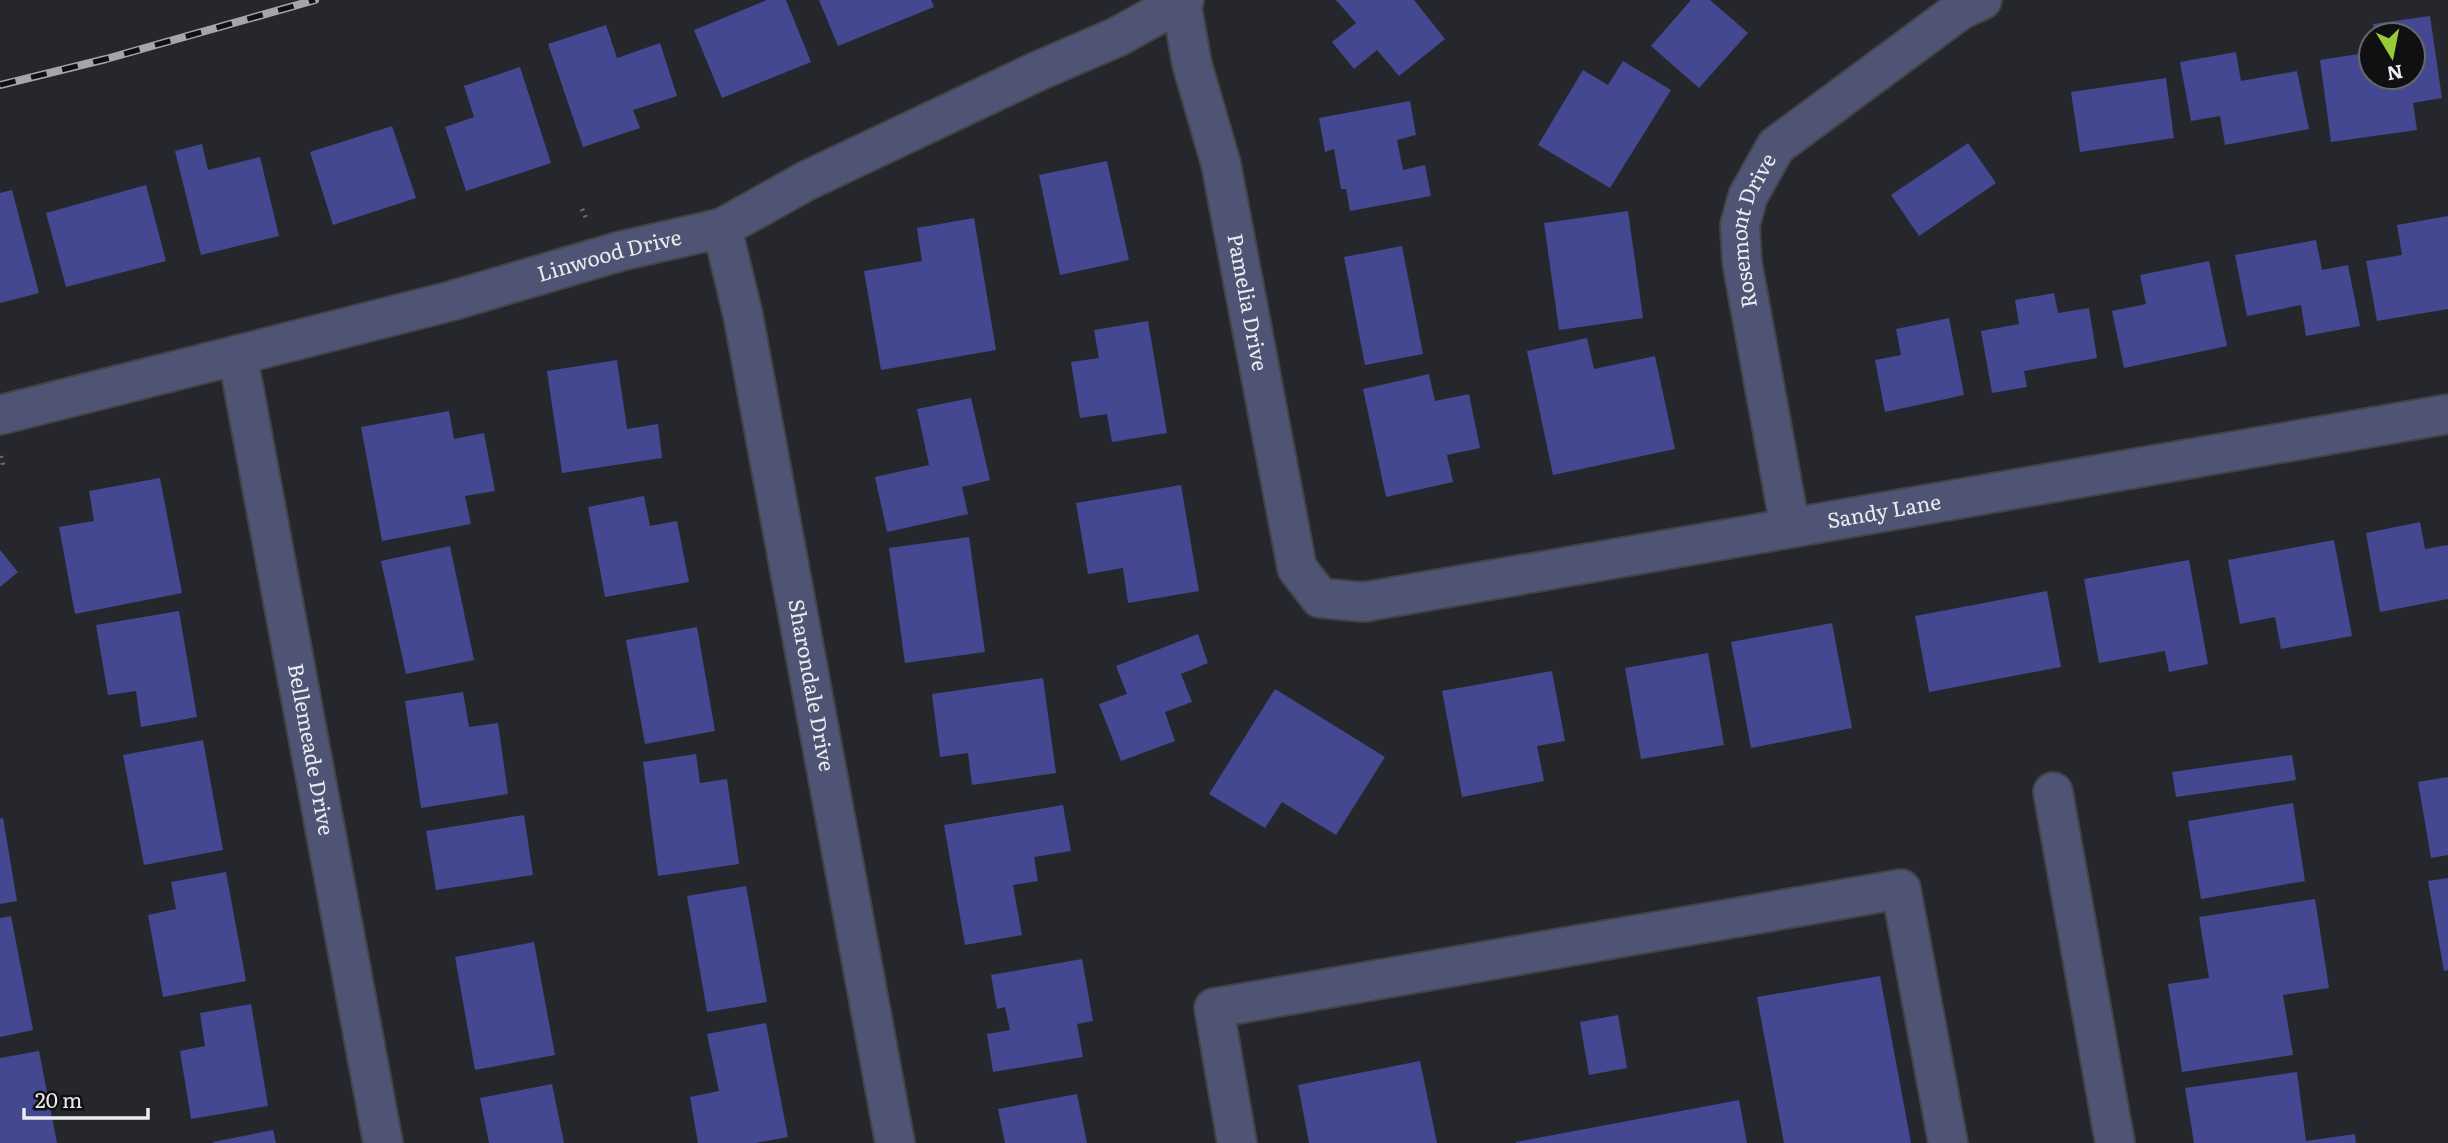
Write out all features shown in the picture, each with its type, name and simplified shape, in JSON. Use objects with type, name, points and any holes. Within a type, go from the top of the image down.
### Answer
[{"type":"street","name":"Rosemont Drive","points":[[1790,527],[1742,262],[1740,225],[1748,196],[1776,146],[1959,10],[1982,0]]},
{"type":"street","name":"Linwood Drive","points":[[0,415],[451,302],[621,251],[722,228],[806,181],[1038,71],[1117,37],[1182,1]]},
{"type":"street","name":"Pamelia Drive","points":[[1182,1],[1192,64],[1221,164],[1297,568],[1320,598]]},
{"type":"street","name":"Sharondale Drive","points":[[722,228],[743,315],[895,1143]]},
{"type":"street","name":"Bellemeade Drive","points":[[238,356],[383,1143]]},
{"type":"street","name":"Sandy Lane","points":[[1320,598],[1364,601],[2448,414]]},
{"type":"street","points":[[2053,792],[2115,1143]]},
{"type":"street","points":[[1237,1143],[1214,1007],[1901,889],[1948,1143]]},
{"type":"path","points":[[0,451],[4,468]]},
{"type":"building","points":[[767,0],[786,0],[811,62],[722,98],[694,30]]},
{"type":"building","points":[[819,0],[931,0],[934,7],[838,46]]},
{"type":"building","points":[[1336,0],[1414,0],[1445,39],[1399,76],[1377,50],[1354,69],[1332,42],[1356,23]]},
{"type":"building","points":[[1691,0],[1710,0],[1748,33],[1699,88],[1651,46]]},
{"type":"building","points":[[2430,16],[2442,98],[2413,103],[2417,130],[2331,142],[2320,60],[2357,54],[2357,91],[2427,91],[2427,21],[2394,21]]},
{"type":"building","points":[[606,25],[617,58],[660,43],[677,96],[633,110],[640,128],[583,147],[548,44]]},
{"type":"building","points":[[2236,52],[2241,81],[2297,71],[2309,129],[2225,145],[2220,116],[2191,121],[2180,62]]},
{"type":"building","points":[[1623,61],[1671,90],[1610,188],[1538,145],[1583,70],[1608,85]]},
{"type":"building","points":[[520,67],[551,163],[466,191],[445,127],[474,117],[464,86]]},
{"type":"building","points":[[2166,78],[2174,138],[2080,152],[2071,92]]},
{"type":"building","points":[[1410,101],[1416,135],[1397,140],[1403,170],[1425,165],[1431,196],[1350,211],[1346,189],[1341,189],[1334,149],[1325,152],[1319,118]]},
{"type":"building","points":[[392,126],[416,198],[333,225],[310,152]]},
{"type":"building","points":[[1968,143],[1996,183],[1919,236],[1891,195]]},
{"type":"building","points":[[202,144],[208,170],[260,157],[279,236],[201,255],[175,151]]},
{"type":"building","points":[[1107,161],[1129,260],[1060,275],[1039,175]]},
{"type":"building","points":[[146,185],[166,261],[66,287],[46,213]]},
{"type":"building","points":[[12,190],[39,293],[0,303],[0,193]]},
{"type":"building","points":[[1628,211],[1643,318],[1559,330],[1544,223]]},
{"type":"building","points":[[2448,216],[2448,309],[2377,321],[2366,261],[2402,255],[2397,225]]},
{"type":"building","points":[[974,218],[996,350],[881,370],[864,271],[922,261],[917,228]]},
{"type":"building","points":[[2316,240],[2322,270],[2348,265],[2360,326],[2306,336],[2301,305],[2247,316],[2235,255]]},
{"type":"building","points":[[1402,246],[1423,354],[1365,365],[1344,257]]},
{"type":"building","points":[[2209,261],[2227,346],[2124,368],[2112,311],[2146,304],[2140,275]]},
{"type":"building","points":[[2054,293],[2058,313],[2089,308],[2097,358],[2024,371],[2027,387],[1992,393],[1981,331],[2019,324],[2015,300]]},
{"type":"building","points":[[1949,318],[1964,395],[1885,412],[1875,360],[1901,355],[1896,329]]},
{"type":"building","points":[[1148,321],[1167,433],[1112,442],[1107,414],[1080,418],[1071,362],[1099,358],[1094,330]]},
{"type":"building","points":[[1587,338],[1594,369],[1655,356],[1675,449],[1553,475],[1527,351]]},
{"type":"building","points":[[617,360],[627,429],[658,424],[662,458],[562,473],[547,371]]},
{"type":"building","points":[[1429,374],[1435,401],[1469,394],[1480,448],[1447,455],[1453,482],[1386,497],[1363,389]]},
{"type":"building","points":[[971,398],[990,480],[962,487],[968,514],[887,532],[875,477],[929,465],[917,409]]},
{"type":"building","points":[[449,411],[454,439],[484,433],[495,491],[465,496],[471,524],[382,541],[361,427]]},
{"type":"building","points":[[160,478],[182,593],[75,614],[59,527],[94,521],[89,491]]},
{"type":"building","points":[[1181,485],[1199,591],[1128,603],[1123,568],[1088,574],[1076,503]]},
{"type":"building","points":[[644,496],[650,526],[677,521],[689,582],[605,597],[588,507]]},
{"type":"building","points":[[2420,522],[2425,549],[2448,545],[2448,599],[2380,612],[2366,533]]},
{"type":"building","points":[[969,537],[985,652],[905,663],[889,548]]},
{"type":"building","points":[[2334,540],[2352,636],[2281,649],[2275,617],[2240,624],[2228,560]]},
{"type":"building","points":[[450,546],[474,660],[406,674],[381,561]]},
{"type":"building","points":[[0,550],[18,572],[0,587]]},
{"type":"building","points":[[2189,560],[2208,664],[2169,672],[2165,651],[2099,663],[2084,579]]},
{"type":"building","points":[[2047,591],[2061,667],[1929,692],[1915,616]]},
{"type":"building","points":[[179,611],[197,717],[141,727],[136,691],[108,695],[96,625]]},
{"type":"building","points":[[1832,623],[1852,728],[1751,748],[1731,642]]},
{"type":"building","points":[[697,627],[715,731],[645,744],[626,640]]},
{"type":"building","points":[[1198,634],[1208,663],[1181,674],[1192,702],[1165,712],[1175,741],[1121,761],[1099,704],[1127,694],[1116,666]]},
{"type":"building","points":[[1708,653],[1724,745],[1641,759],[1625,668]]},
{"type":"building","points":[[1552,671],[1565,741],[1537,746],[1544,781],[1462,797],[1442,691]]},
{"type":"building","points":[[1043,678],[1056,773],[972,785],[968,753],[940,757],[932,694]]},
{"type":"building","points":[[1275,689],[1385,757],[1336,835],[1282,802],[1265,828],[1209,794]]},
{"type":"building","points":[[463,692],[469,727],[498,723],[508,794],[421,808],[405,701]]},
{"type":"building","points":[[203,740],[223,850],[144,865],[123,755]]},
{"type":"building","points":[[696,754],[700,783],[727,779],[739,864],[658,876],[643,762]]},
{"type":"building","points":[[2292,755],[2296,780],[2176,797],[2172,772]]},
{"type":"building","points":[[2448,777],[2448,855],[2431,858],[2418,782]]},
{"type":"building","points":[[2293,803],[2305,881],[2201,899],[2188,821]]},
{"type":"building","points":[[1063,805],[1071,851],[1034,857],[1038,881],[1013,885],[1022,935],[965,945],[944,825]]},
{"type":"building","points":[[524,815],[533,875],[436,890],[426,831]]},
{"type":"building","points":[[3,818],[17,901],[0,904],[0,819]]},
{"type":"building","points":[[226,872],[246,981],[163,997],[148,915],[176,909],[171,882]]},
{"type":"building","points":[[2448,878],[2448,970],[2444,971],[2428,881]]},
{"type":"building","points":[[746,886],[767,1002],[707,1012],[687,896]]},
{"type":"building","points":[[2315,899],[2329,988],[2283,995],[2293,1055],[2182,1072],[2168,984],[2209,978],[2199,917]]},
{"type":"building","points":[[11,916],[33,1030],[0,1037],[0,918]]},
{"type":"building","points":[[534,942],[555,1055],[475,1070],[455,957]]},
{"type":"building","points":[[1082,959],[1093,1021],[1077,1024],[1083,1057],[993,1072],[987,1034],[1010,1030],[1005,1007],[997,1009],[991,975]]},
{"type":"building","points":[[1880,976],[1911,1143],[1784,1143],[1757,997]]},
{"type":"building","points":[[251,1004],[268,1106],[191,1119],[180,1051],[205,1046],[200,1013]]},
{"type":"building","points":[[1618,1015],[1627,1068],[1589,1075],[1580,1022]]},
{"type":"building","points":[[766,1023],[788,1137],[755,1143],[698,1143],[690,1097],[719,1091],[707,1034]]},
{"type":"building","points":[[39,1051],[57,1143],[0,1143],[0,1058]]},
{"type":"building","points":[[1420,1061],[1437,1143],[1309,1143],[1298,1085]]},
{"type":"building","points":[[2297,1072],[2306,1141],[2355,1134],[2356,1143],[2194,1143],[2185,1088]]},
{"type":"building","points":[[552,1084],[564,1143],[489,1143],[480,1098]]},
{"type":"building","points":[[1077,1094],[1087,1143],[1005,1143],[998,1109]]},
{"type":"building","points":[[1739,1100],[1747,1143],[1516,1143],[1516,1142]]},
{"type":"building","points":[[273,1130],[276,1143],[213,1143],[213,1142]]},
{"type":"railway","points":[[0,85],[106,59],[315,0]]}]
